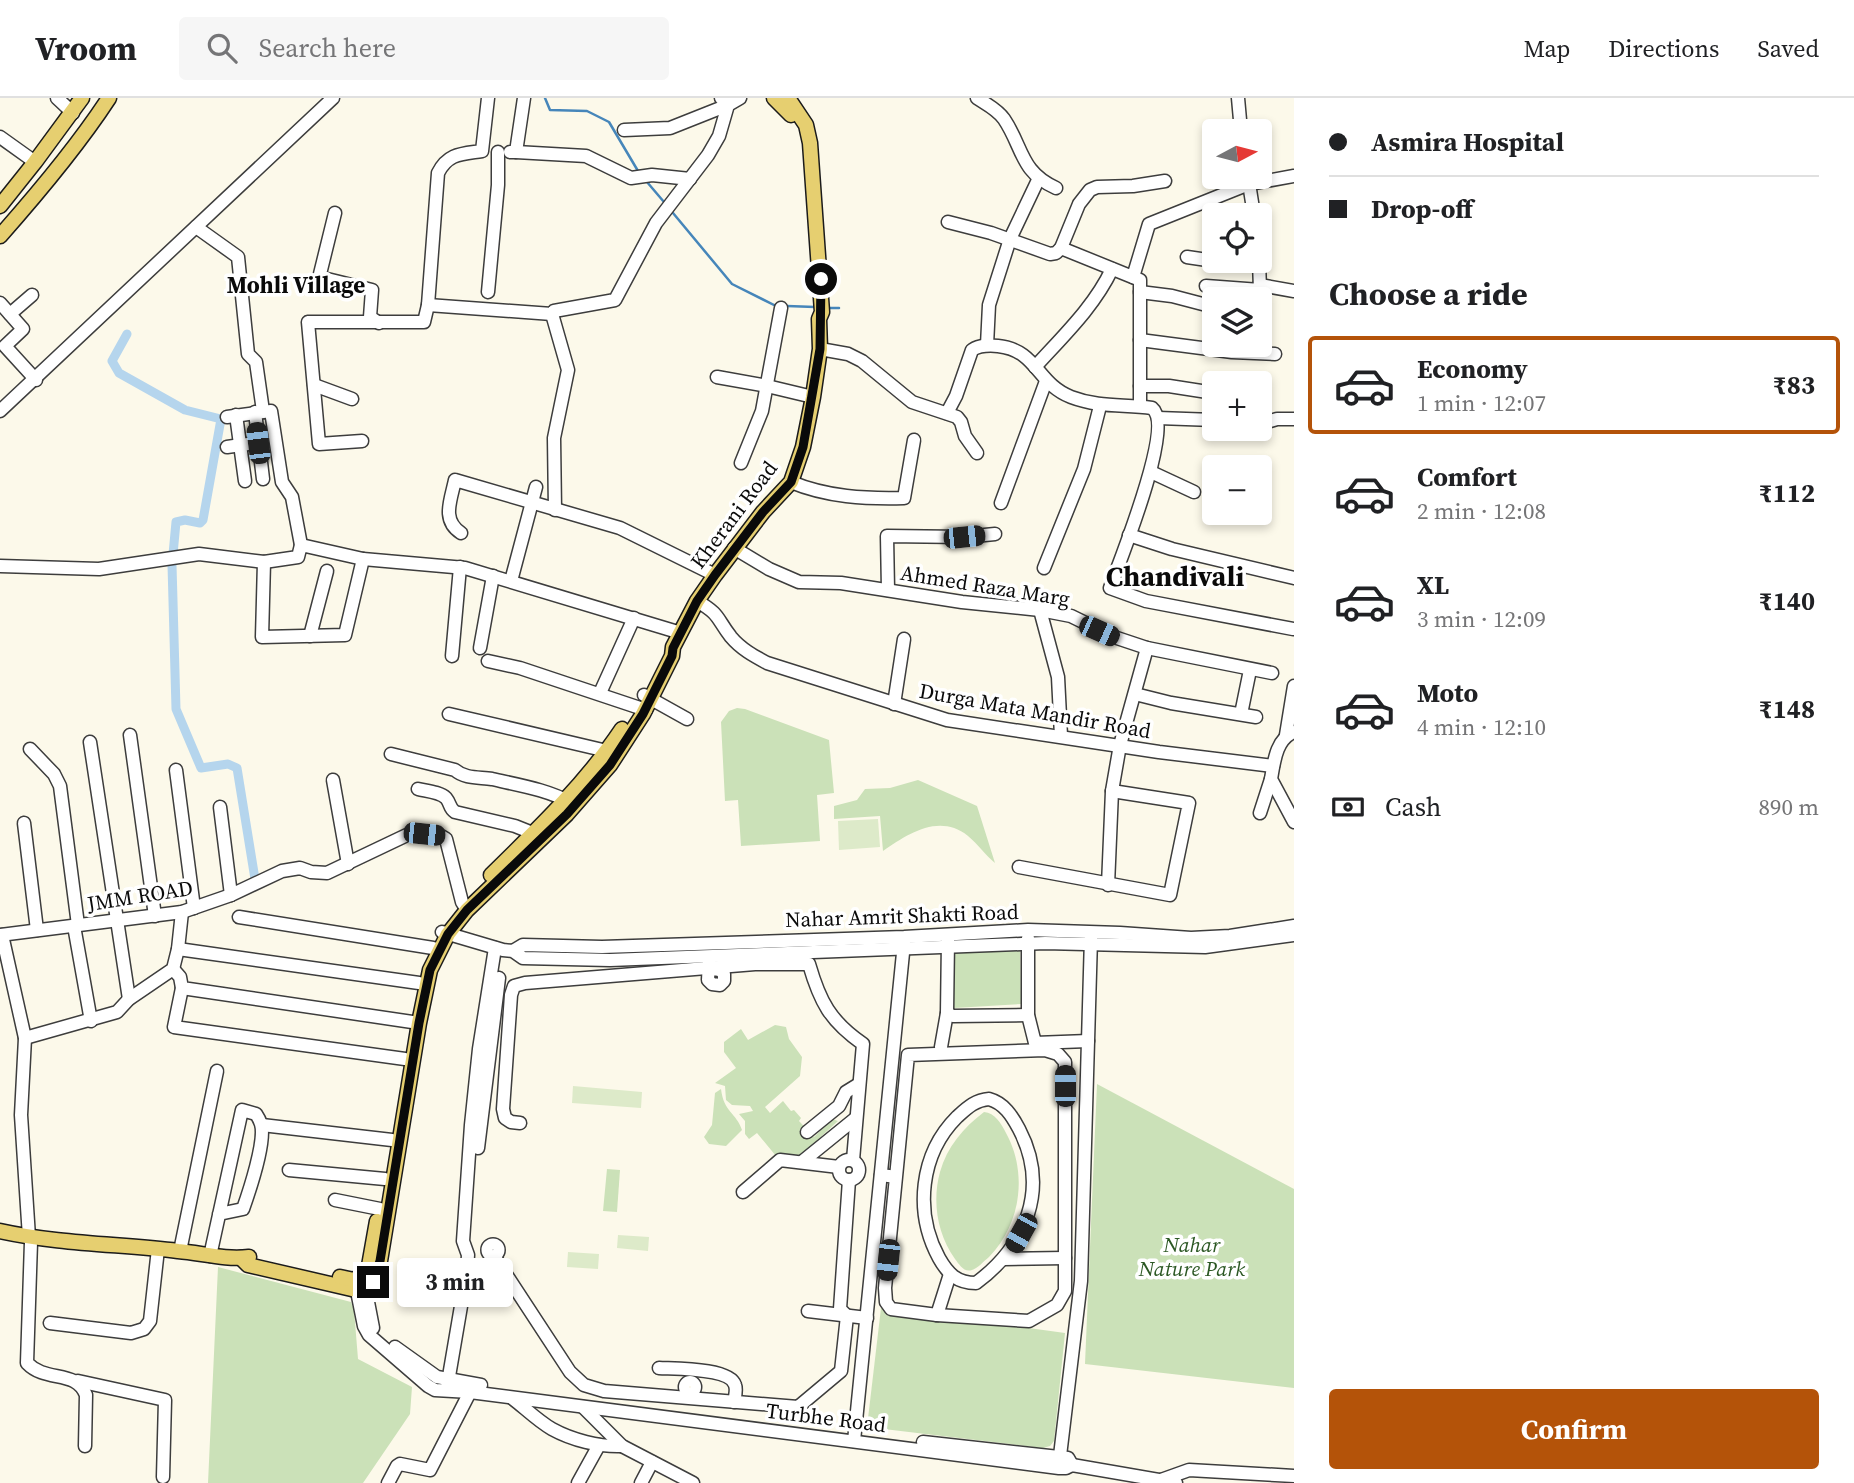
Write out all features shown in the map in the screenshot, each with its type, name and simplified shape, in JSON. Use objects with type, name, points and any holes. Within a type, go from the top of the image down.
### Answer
[{"type":"main road","points":[[0,206],[82,98]]},
{"type":"main road","points":[[0,236],[91,125],[108,98]]},
{"type":"main road","name":"Kherani Road","points":[[774,98],[790,114],[802,145],[818,310]]},
{"type":"main road","name":"Kherani Road","points":[[445,933],[464,906],[610,765],[644,702],[666,650],[673,648],[697,601],[734,548],[791,482],[803,447],[820,349],[810,143],[806,125],[788,98]]},
{"type":"main road","name":"Kherani Road","points":[[570,803],[644,702]]},
{"type":"main road","points":[[0,1231],[29,1237],[211,1256],[250,1257],[361,1282],[373,1282],[380,1261],[419,984],[433,948],[445,933]]},
{"type":"main road","points":[[361,1282],[370,1259],[380,1209],[405,1059],[430,970],[445,933]]},
{"type":"street","points":[[57,98],[73,113]]},
{"type":"street","points":[[0,411],[333,98]]},
{"type":"street","points":[[482,152],[488,98]]},
{"type":"street","points":[[516,152],[524,98]]},
{"type":"street","points":[[624,130],[670,128],[724,102],[740,98]]},
{"type":"street","points":[[977,98],[1003,118],[1022,156],[1038,180],[1056,188]]},
{"type":"street","points":[[1238,98],[1240,119]]},
{"type":"street","points":[[428,305],[552,314],[567,307],[615,300],[656,223],[719,136],[724,102]]},
{"type":"street","points":[[0,137],[36,162]]},
{"type":"street","points":[[362,441],[320,444],[308,322],[424,322],[428,305],[438,173],[443,162],[456,155],[482,152],[586,156],[631,178],[652,175],[690,179]]},
{"type":"street","points":[[488,292],[498,184],[498,152]]},
{"type":"street","points":[[1272,178],[1294,176]]},
{"type":"street","points":[[987,345],[989,305],[1010,239],[1038,180]]},
{"type":"street","points":[[948,222],[1010,239],[1050,254],[1061,248],[1079,204],[1090,190],[1165,181]]},
{"type":"street","points":[[1133,277],[1149,224],[1228,189]]},
{"type":"street","points":[[335,213],[320,274],[323,278],[372,290],[370,317],[379,323]]},
{"type":"street","points":[[196,228],[238,257],[248,354],[256,362],[258,443],[263,479]]},
{"type":"street","points":[[1061,248],[1140,281],[1140,406]]},
{"type":"street","points":[[1187,257],[1202,259]]},
{"type":"street","points":[[1035,367],[1102,291],[1112,269]]},
{"type":"street","points":[[1206,286],[1260,290],[1260,273]]},
{"type":"street","points":[[1260,285],[1294,291]]},
{"type":"street","points":[[1140,292],[1202,304]]},
{"type":"street","points":[[32,295],[4,310],[23,329],[5,346],[36,380]]},
{"type":"street","points":[[741,463],[762,411],[781,308]]},
{"type":"street","points":[[552,314],[568,370],[554,438],[555,510]]},
{"type":"street","points":[[1140,340],[1232,352],[1275,354]]},
{"type":"street","points":[[947,412],[956,396],[972,350],[987,345],[1011,348],[1024,354],[1054,389],[1070,397],[1100,406],[1152,408],[1158,418],[1151,472],[1110,588],[1146,601],[1293,629]]},
{"type":"street","points":[[820,349],[848,354],[862,361],[912,401],[957,417],[965,436],[977,453]]},
{"type":"street","points":[[717,377],[813,397]]},
{"type":"street","points":[[1001,503],[1046,381]]},
{"type":"street","points":[[314,386],[352,399]]},
{"type":"street","points":[[1140,386],[1169,386],[1202,391]]},
{"type":"street","points":[[1044,568],[1084,470],[1100,406]]},
{"type":"street","points":[[0,566],[99,569],[199,554],[264,562],[298,557],[301,545],[292,497],[282,482],[271,411],[231,416],[240,481],[281,477]]},
{"type":"street","points":[[1158,418],[1202,420]]},
{"type":"street","points":[[1272,420],[1294,419]]},
{"type":"street","points":[[791,482],[806,488],[846,496],[904,498],[914,440]]},
{"type":"street","points":[[234,446],[277,441]]},
{"type":"street","points":[[1151,472],[1195,492]]},
{"type":"street","points":[[461,533],[452,528],[448,519],[455,480],[620,528],[715,575]]},
{"type":"street","points":[[511,581],[536,487]]},
{"type":"street","points":[[888,590],[887,536],[939,538],[995,534]]},
{"type":"street","points":[[1129,535],[1172,549],[1294,578]]},
{"type":"street","points":[[301,545],[363,559],[493,576],[681,634]]},
{"type":"street","name":"Ahmed Raza Marg","points":[[734,548],[769,569],[799,582],[841,583],[962,602],[1040,610],[1068,616],[1114,638],[1147,648],[1272,673]]},
{"type":"street","points":[[264,562],[262,637],[345,635],[363,559]]},
{"type":"street","points":[[310,636],[327,571]]},
{"type":"street","points":[[456,571],[477,575]]},
{"type":"street","points":[[452,656],[461,621],[456,571]]},
{"type":"street","points":[[480,648],[493,576]]},
{"type":"street","name":"Durga Mata Mandir Road","points":[[697,601],[715,611],[731,637],[749,654],[767,663],[947,720],[1121,745],[1272,772]]},
{"type":"street","points":[[1040,610],[1058,677],[1061,736]]},
{"type":"street","points":[[600,693],[635,618]]},
{"type":"street","points":[[894,704],[904,639]]},
{"type":"street","points":[[1108,885],[1112,791],[1121,745],[1147,648]]},
{"type":"street","points":[[488,661],[600,693],[644,702],[687,719]]},
{"type":"street","points":[[1241,714],[1250,670]]},
{"type":"street","points":[[1260,813],[1280,742],[1290,734],[1294,686]]},
{"type":"street","points":[[1135,694],[1256,717]]},
{"type":"street","points":[[449,714],[607,751]]},
{"type":"street","points":[[130,735],[155,916]]},
{"type":"street","points":[[90,742],[129,999]]},
{"type":"street","points":[[30,749],[54,774],[60,786],[76,925],[91,1021]]},
{"type":"street","points":[[391,754],[455,771],[460,775],[503,782],[570,803]]},
{"type":"street","points":[[26,1038],[117,1012],[129,999],[173,969],[188,910],[176,770]]},
{"type":"street","points":[[1272,772],[1294,822]]},
{"type":"street","points":[[333,780],[348,864]]},
{"type":"street","points":[[418,789],[445,798],[455,812],[515,825],[538,835]]},
{"type":"street","points":[[1019,867],[1170,895],[1189,803],[1112,791]]},
{"type":"street","points":[[220,807],[231,895]]},
{"type":"street","points":[[24,823],[37,930]]},
{"type":"street","name":"JMM ROAD","points":[[1,935],[188,910],[231,895],[282,871],[300,868],[327,873],[409,834],[442,836],[446,839],[464,906]]},
{"type":"street","points":[[239,917],[433,948]]},
{"type":"street","name":"Nahar Amrit Shakti Road","points":[[1091,939],[1230,936],[1294,926]]},
{"type":"street","name":"Nahar Amrit Shakti Road","points":[[445,933],[504,950],[523,945],[602,947],[712,961],[810,956],[904,943]]},
{"type":"street","points":[[1,935],[26,1038],[21,1115],[31,1242],[27,1363],[35,1371],[165,1400],[163,1477]]},
{"type":"street","name":"Nahar Amrit Shakti Road","points":[[712,961],[904,943],[1028,937],[1205,947],[1294,935]]},
{"type":"street","points":[[1028,937],[1028,1015],[1035,1043]]},
{"type":"street","points":[[1064,1463],[1081,1281],[1091,939]]},
{"type":"street","points":[[941,1047],[947,1013],[948,941]]},
{"type":"street","points":[[855,1437],[904,943]]},
{"type":"street","points":[[178,949],[419,984]]},
{"type":"street","points":[[447,1385],[468,1249],[468,1223],[485,1056],[504,950]]},
{"type":"street","points":[[520,1123],[505,1118],[503,1109],[511,995],[514,986],[712,961],[809,964],[816,990],[827,1011],[843,1030],[863,1044],[856,1118],[855,1162],[859,1173],[852,1179],[840,1309],[847,1316]]},
{"type":"street","points":[[173,969],[180,977],[182,988],[174,1027],[405,1059]]},
{"type":"street","points":[[182,988],[415,1022]]},
{"type":"street","points":[[947,1013],[953,1016],[1028,1015]]},
{"type":"street","points":[[904,1049],[1088,1041]]},
{"type":"street","points":[[1045,1050],[1058,1054],[1065,1062],[1065,1186],[1065,1291],[1057,1304],[1029,1321],[891,1310],[886,1302],[885,1288],[908,1055],[1045,1050]]},
{"type":"street","points":[[485,1056],[507,1057]]},
{"type":"street","points":[[180,1251],[217,1071]]},
{"type":"street","points":[[807,1132],[839,1105],[846,1092],[859,1084]]},
{"type":"street","points":[[979,1100],[996,1101],[1005,1108],[1023,1137],[1031,1168],[1032,1193],[1027,1217],[1021,1233],[1004,1259],[976,1283],[963,1283],[950,1274],[927,1231],[925,1182],[934,1150],[942,1136],[964,1111],[979,1100]]},
{"type":"street","points":[[211,1256],[219,1213],[242,1110],[256,1114],[262,1125],[251,1185],[243,1209],[219,1213]]},
{"type":"street","points":[[803,1161],[856,1118]]},
{"type":"street","points":[[262,1125],[392,1140]]},
{"type":"street","points":[[743,1192],[780,1160],[839,1167]]},
{"type":"street","points":[[881,1175],[855,1162],[843,1161],[839,1167],[841,1176],[852,1179],[881,1175],[896,1177]]},
{"type":"street","points":[[289,1170],[385,1179]]},
{"type":"street","points":[[1065,1186],[1084,1185]]},
{"type":"street","points":[[335,1200],[380,1209]]},
{"type":"street","points":[[50,1323],[131,1333],[144,1329],[150,1321],[158,1249]]},
{"type":"street","points":[[468,1249],[491,1252],[570,1371],[584,1385],[604,1391],[689,1395],[798,1407],[841,1371],[847,1316]]},
{"type":"street","points":[[1004,1259],[1065,1258]]},
{"type":"street","points":[[937,1315],[950,1274]]},
{"type":"street","points":[[361,1282],[374,1328],[389,1343],[447,1385],[470,1392],[512,1398],[687,1416]]},
{"type":"street","points":[[808,1311],[867,1318]]},
{"type":"street","points":[[659,1368],[722,1373],[736,1386],[734,1402]]},
{"type":"street","points":[[78,1381],[86,1395],[85,1446]]},
{"type":"street","points":[[447,1385],[1064,1463],[1157,1482],[1176,1483]]},
{"type":"street","points":[[388,1483],[400,1464],[430,1470],[470,1392]]},
{"type":"street","points":[[687,1416],[689,1395]]},
{"type":"street","points":[[512,1398],[551,1429],[599,1445],[622,1446]]},
{"type":"street","points":[[583,1407],[622,1446],[693,1483]]},
{"type":"street","points":[[578,1483],[599,1445]]},
{"type":"street","points":[[641,1483],[652,1462]]},
{"type":"street","points":[[1157,1482],[1189,1470],[1294,1476]]},
{"type":"green space","points":[[737,708],[829,740],[834,793],[817,795],[820,841],[741,846],[738,800],[725,801],[721,722],[729,711]]},
{"type":"green space","points":[[918,780],[977,806],[995,863],[968,836],[957,829],[946,826],[924,828],[883,851],[880,816],[834,819],[834,806],[857,800],[865,789],[890,788]]},
{"type":"green space","points":[[878,819],[880,847],[839,850],[838,821]]},
{"type":"green space","points":[[1020,944],[1021,1004],[954,1008],[953,950]]},
{"type":"green space","points":[[775,1025],[786,1027],[789,1039],[802,1057],[800,1076],[765,1107],[770,1113],[783,1101],[801,1118],[799,1121],[814,1137],[832,1119],[838,1121],[799,1157],[776,1156],[757,1133],[749,1139],[745,1134],[745,1121],[739,1114],[753,1111],[750,1106],[732,1105],[726,1100],[725,1086],[715,1083],[736,1068],[724,1052],[724,1042],[741,1029],[748,1040]]},
{"type":"green space","name":"Nahar Nature Park","points":[[1097,1084],[1294,1189],[1294,1388],[1085,1364]]},
{"type":"green space","points":[[573,1086],[642,1092],[641,1108],[572,1103]]},
{"type":"green space","points":[[721,1089],[727,1108],[742,1130],[726,1146],[709,1144],[704,1137],[712,1125],[715,1093]]},
{"type":"green space","points":[[984,1112],[1000,1122],[1013,1148],[1019,1181],[1018,1198],[1014,1214],[1000,1244],[981,1265],[969,1271],[958,1263],[944,1239],[936,1206],[936,1194],[940,1172],[951,1146]]},
{"type":"green space","points":[[607,1169],[620,1170],[617,1212],[603,1211]]},
{"type":"green space","points":[[618,1235],[649,1237],[648,1251],[617,1248]]},
{"type":"green space","points":[[568,1252],[599,1254],[598,1269],[567,1267]]},
{"type":"green space","points":[[218,1267],[351,1302],[358,1359],[412,1387],[410,1414],[363,1483],[208,1483]]},
{"type":"green space","points":[[881,1308],[1065,1333],[1054,1441],[1043,1448],[867,1427]]},
{"type":"waterway","points":[[545,98],[550,110],[587,111],[609,122],[638,171]]},
{"type":"waterway","points":[[647,182],[664,202]]},
{"type":"waterway","points":[[673,213],[732,284],[776,306]]},
{"type":"waterway","points":[[787,306],[815,307]]},
{"type":"waterway","points":[[829,308],[839,308]]},
{"type":"waterway","points":[[127,334],[112,361],[119,373],[185,410],[221,419],[203,520],[200,523],[185,520],[176,522],[172,565],[176,709],[201,768],[228,764],[237,768],[255,879]]},
{"type":"district","name":"Mohli Village","points":[[296,285]]},
{"type":"district","name":"Chandivali","points":[[1175,576]]},
{"type":"route","points":[[373,1282],[378,1273],[430,970],[448,934],[467,910],[567,814],[610,765],[643,714],[697,601],[734,548],[791,482],[803,447],[813,397],[820,349],[821,279]]}]
